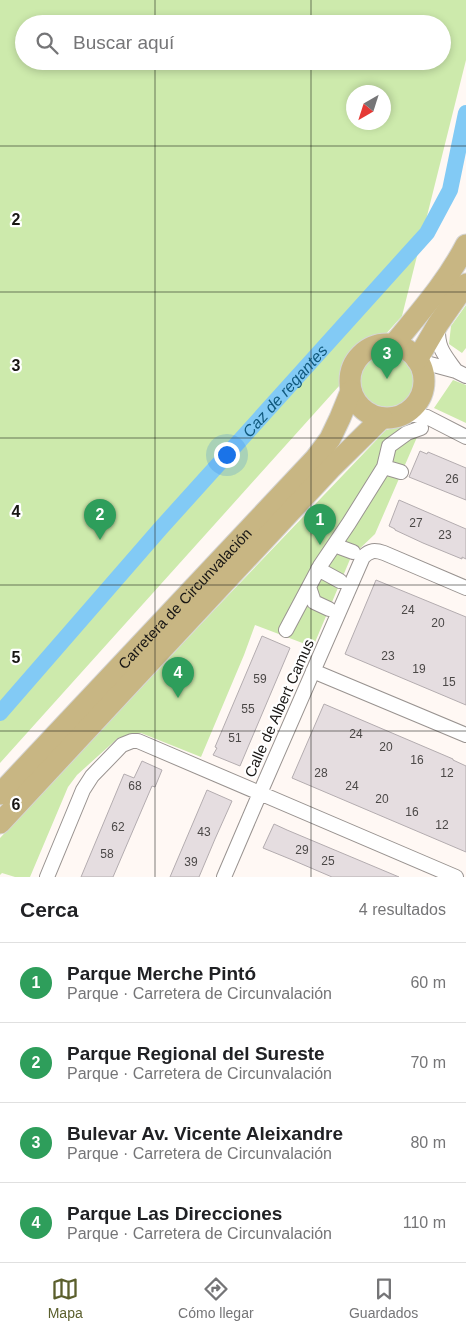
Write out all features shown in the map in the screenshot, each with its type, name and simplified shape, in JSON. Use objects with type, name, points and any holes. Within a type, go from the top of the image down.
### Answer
[{"type":"main road","points":[[394,344],[441,286],[466,245]]},
{"type":"main road","points":[[418,360],[438,324],[466,284]]},
{"type":"main road","points":[[394,344],[408,350],[418,360],[424,376],[423,391],[416,405],[404,415],[389,419],[382,418],[366,412],[354,399],[349,380],[351,369],[363,352],[373,346],[394,344]]},
{"type":"main road","name":"Carretera de Circunvalación","points":[[0,794],[315,459],[330,439],[351,391]]},
{"type":"main road","name":"Carretera de Circunvalación","points":[[0,823],[324,475],[382,418]]},
{"type":"street","points":[[438,324],[437,338],[442,352],[461,373]]},
{"type":"street","points":[[418,360],[461,373]]},
{"type":"street","points":[[404,415],[427,417],[466,436]]},
{"type":"street","points":[[286,630],[318,569],[384,467],[389,446],[407,433],[421,428]]},
{"type":"street","points":[[384,467],[401,472]]},
{"type":"street","points":[[334,545],[359,553],[372,551],[384,553],[466,588]]},
{"type":"street","name":"Calle de Albert Camus","points":[[224,877],[361,561],[359,553]]},
{"type":"street","points":[[318,569],[340,582]]},
{"type":"street","points":[[309,587],[314,602],[329,609]]},
{"type":"street","points":[[313,671],[466,735]]},
{"type":"street","points":[[47,877],[83,790],[92,776],[122,746],[132,741],[138,741],[456,877]]},
{"type":"green space","points":[[0,0],[466,0],[466,60],[402,316],[0,763]]},
{"type":"green space","points":[[466,305],[466,348],[462,353],[449,344],[451,326]]},
{"type":"green space","points":[[387,351],[398,353],[407,359],[413,368],[415,379],[413,390],[407,399],[398,405],[387,407],[376,405],[367,399],[361,390],[359,379],[361,368],[367,359],[376,353]]},
{"type":"green space","points":[[453,380],[466,385],[466,423],[434,408]]},
{"type":"green space","points":[[407,425],[421,428],[375,534],[351,557],[313,647],[255,625],[201,757],[141,733],[118,738],[77,775],[68,787],[30,877],[15,877],[2,873],[0,875],[0,838],[386,430]]},
{"type":"building","points":[[420,451],[427,454],[428,452],[466,468],[466,500],[409,477]]},
{"type":"building","points":[[399,500],[466,529],[466,559],[423,543],[389,526]]},
{"type":"building","points":[[376,580],[466,617],[466,705],[345,654]]},
{"type":"building","points":[[262,636],[290,648],[240,766],[213,755]]},
{"type":"building","points":[[324,704],[466,766],[466,852],[292,778]]},
{"type":"building","points":[[142,761],[162,770],[155,787],[152,786],[113,877],[81,877],[124,774],[134,778]]},
{"type":"building","points":[[207,790],[232,801],[199,877],[170,877]]},
{"type":"building","points":[[274,824],[399,877],[332,877],[263,848]]},
{"type":"waterway","name":"Caz de regantes","points":[[0,713],[160,529],[427,233],[450,190],[466,113]]},
{"type":"place","name":"Bulevar Av. Vicente Aleixandre","points":[[387,379]]},
{"type":"place","name":"Parque Regional del Sureste","points":[[100,540]]},
{"type":"place","name":"Parque Merche Pintó","points":[[320,545]]},
{"type":"place","name":"Parque Las Direcciones","points":[[178,698]]}]
